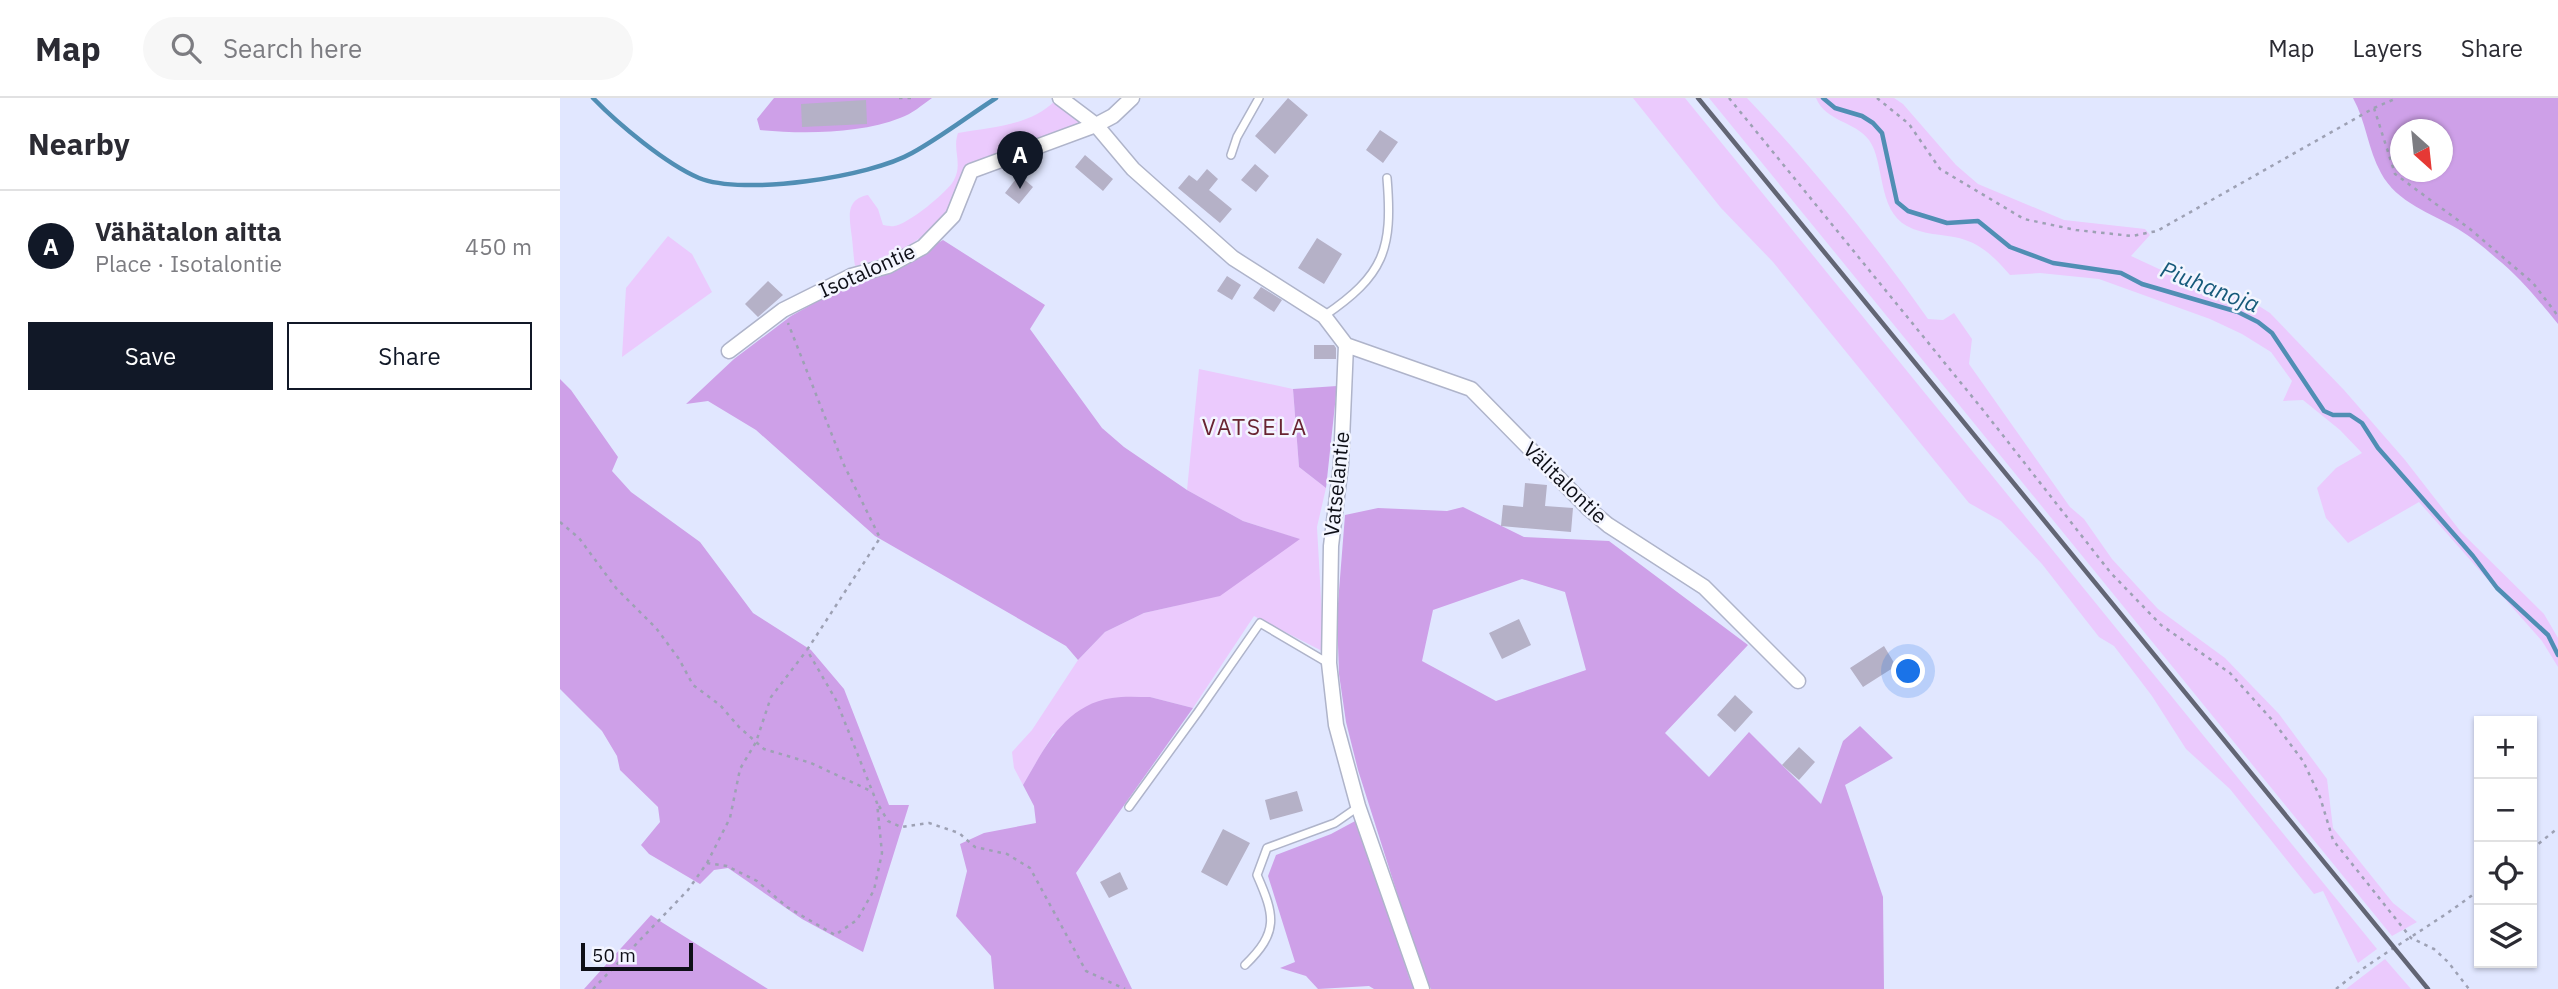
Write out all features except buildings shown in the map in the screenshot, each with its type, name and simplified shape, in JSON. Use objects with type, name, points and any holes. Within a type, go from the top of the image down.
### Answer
[{"type":"street","points":[[1060,98],[1096,125],[1133,169],[1233,258],[1324,316],[1346,345]]},
{"type":"street","name":"Isotalontie","points":[[729,351],[783,310],[851,276],[888,266],[923,247],[953,216],[971,171],[1096,125],[1113,116],[1132,98]]},
{"type":"street","name":"Vatselantie","points":[[1346,345],[1341,464],[1331,546],[1329,663],[1336,725],[1359,806],[1422,989]]},
{"type":"street","name":"Välitalontie","points":[[1346,345],[1471,389],[1589,509],[1608,525],[1704,587],[1798,681]]},
{"type":"lane","points":[[1231,155],[1237,137],[1259,98]]},
{"type":"lane","points":[[1324,316],[1352,297],[1381,264],[1391,219],[1387,178]]},
{"type":"lane","points":[[1129,807],[1260,623],[1329,663]]},
{"type":"lane","points":[[1245,965],[1262,948],[1270,929],[1270,905],[1257,875],[1267,848],[1335,823],[1359,806]]},
{"type":"path","points":[[899,98],[915,98]]},
{"type":"path","points":[[1728,98],[1967,390],[2110,572],[2161,625],[2230,673],[2273,721],[2304,761],[2320,797],[2333,840],[2411,938],[2434,949],[2469,989]]},
{"type":"path","points":[[1877,98],[1909,124],[1940,169],[2024,219],[2076,230],[2132,236],[2157,231],[2374,108],[2397,98]]},
{"type":"path","points":[[2374,108],[2395,174],[2470,229],[2533,283],[2558,316]]},
{"type":"path","points":[[593,989],[688,890],[707,863],[730,818],[740,769],[756,742],[771,697],[807,650],[880,538],[843,463],[783,310]]},
{"type":"path","points":[[560,522],[579,538],[616,587],[656,628],[679,659],[693,685],[720,705],[764,749],[811,764],[873,792]]},
{"type":"path","points":[[807,650],[836,700],[877,803],[888,821],[901,827],[929,824],[959,833],[975,847],[1007,854],[1030,868],[1086,971],[1125,989]]},
{"type":"path","points":[[707,863],[727,866],[757,881],[787,907],[835,935],[857,920],[874,890],[882,853],[877,803]]},
{"type":"path","points":[[2537,845],[2558,828]]},
{"type":"path","points":[[2336,989],[2393,947],[2411,938],[2474,894]]},
{"type":"shaded area","points":[[774,98],[932,98],[904,116],[867,127],[812,132],[760,130],[757,119]]},
{"type":"shaded area","points":[[1633,98],[1685,98],[2377,949],[2358,963],[2323,891],[2314,894],[2230,789],[2186,749],[2152,696],[2114,646],[2099,637],[2042,564],[2001,521],[1969,503],[1773,262],[1721,208]]},
{"type":"shaded area","points":[[1709,98],[1747,98],[1842,206],[1928,319],[1943,320],[1954,313],[1972,339],[1969,364],[2070,507],[2084,519],[2112,559],[2158,609],[2225,658],[2279,714],[2327,779],[2333,828],[2393,903],[2417,922],[2392,936]]},
{"type":"shaded area","points":[[1816,98],[1894,98],[1903,104],[1956,165],[1978,184],[2064,220],[2145,229],[2150,235],[2131,256],[2159,269],[2240,294],[2270,313],[2344,390],[2405,460],[2461,532],[2544,614],[2558,638],[2558,667],[2542,641],[2419,502],[2348,543],[2326,518],[2317,488],[2336,468],[2362,453],[2340,430],[2303,400],[2283,401],[2292,381],[2271,352],[2210,319],[2099,279],[2040,273],[2010,275],[1993,257],[1975,244],[1907,226],[1897,219],[1886,198],[1874,149],[1869,140],[1856,129],[1833,117]]},
{"type":"shaded area","points":[[2353,98],[2558,98],[2558,324],[2505,265],[2458,229],[2405,200],[2388,183],[2377,164]]},
{"type":"shaded area","points":[[1055,101],[1086,122],[966,165],[950,206],[928,232],[894,253],[855,266],[850,219],[851,208],[856,200],[868,195],[878,209],[883,225],[900,224],[927,207],[954,180],[958,168],[958,133],[1022,121]]},
{"type":"shaded area","points":[[668,236],[692,254],[712,292],[622,357],[626,288]]},
{"type":"shaded area","points":[[943,240],[1045,305],[1030,329],[1102,428],[1124,447],[1187,490],[1243,521],[1300,539],[1220,596],[1144,613],[1105,632],[1078,660],[1066,646],[875,536],[756,430],[708,401],[686,404],[734,359],[791,316],[854,281],[891,270]]},
{"type":"shaded area","points":[[1199,369],[1293,389],[1299,467],[1326,488],[1317,527],[1324,652],[1254,616],[1193,708],[1150,697],[1053,734],[1023,785],[1014,768],[1012,752],[1032,730],[1078,660],[1105,632],[1144,613],[1175,606],[1299,539],[1243,521],[1187,490]]},
{"type":"shaded area","points":[[560,379],[571,390],[618,457],[612,471],[631,492],[700,542],[753,613],[811,650],[844,689],[889,805],[909,805],[863,952],[802,919],[728,868],[714,870],[700,884],[649,854],[641,845],[660,822],[658,807],[620,770],[617,756],[602,731],[560,689]]},
{"type":"shaded area","points":[[1337,386],[1326,488],[1299,467],[1293,389]]},
{"type":"shaded area","points":[[1463,507],[1524,537],[1609,541],[1748,645],[1665,733],[1709,777],[1749,732],[1821,804],[1843,741],[1860,726],[1893,758],[1845,785],[1883,897],[1884,989],[1431,989],[1422,972],[1358,770],[1346,722],[1339,674],[1337,616],[1345,515],[1378,508],[1447,511]],"holes":[[[1522,579],[1565,592],[1586,670],[1496,701],[1422,661],[1433,610]]]},
{"type":"shaded area","points":[[1117,697],[1150,697],[1193,708],[1076,873],[1132,989],[994,989],[991,956],[956,916],[967,871],[960,844],[984,833],[1036,823],[1034,806],[1023,785],[1048,743],[1081,709],[1095,702]]},
{"type":"shaded area","points":[[1357,820],[1415,989],[1374,989],[1369,986],[1318,989],[1306,976],[1280,968],[1295,962],[1268,876],[1276,855],[1331,834]]},
{"type":"shaded area","points":[[651,915],[663,923],[768,989],[584,989]]},
{"type":"shaded area","points":[[2385,959],[2411,989],[2346,989]]},
{"type":"waterway","points":[[593,98],[615,120],[686,172],[719,183],[745,185],[806,181],[867,170],[893,162],[923,147],[996,98]]},
{"type":"waterway","name":"Piuhanoja","points":[[1823,98],[1835,108],[1862,116],[1882,133],[1897,202],[1908,211],[1947,223],[1978,221],[2010,247],[2053,263],[2121,273],[2142,284],[2238,312],[2258,322],[2272,333],[2324,411],[2333,415],[2350,415],[2362,423],[2378,448],[2473,556],[2497,588],[2548,635],[2558,655]]},
{"type":"railway","points":[[1698,98],[2428,989]]},
{"type":"place","name":"Vähätalon aitta","points":[[1020,189]]},
{"type":"district","name":"VATSELA","points":[[1255,427]]}]
